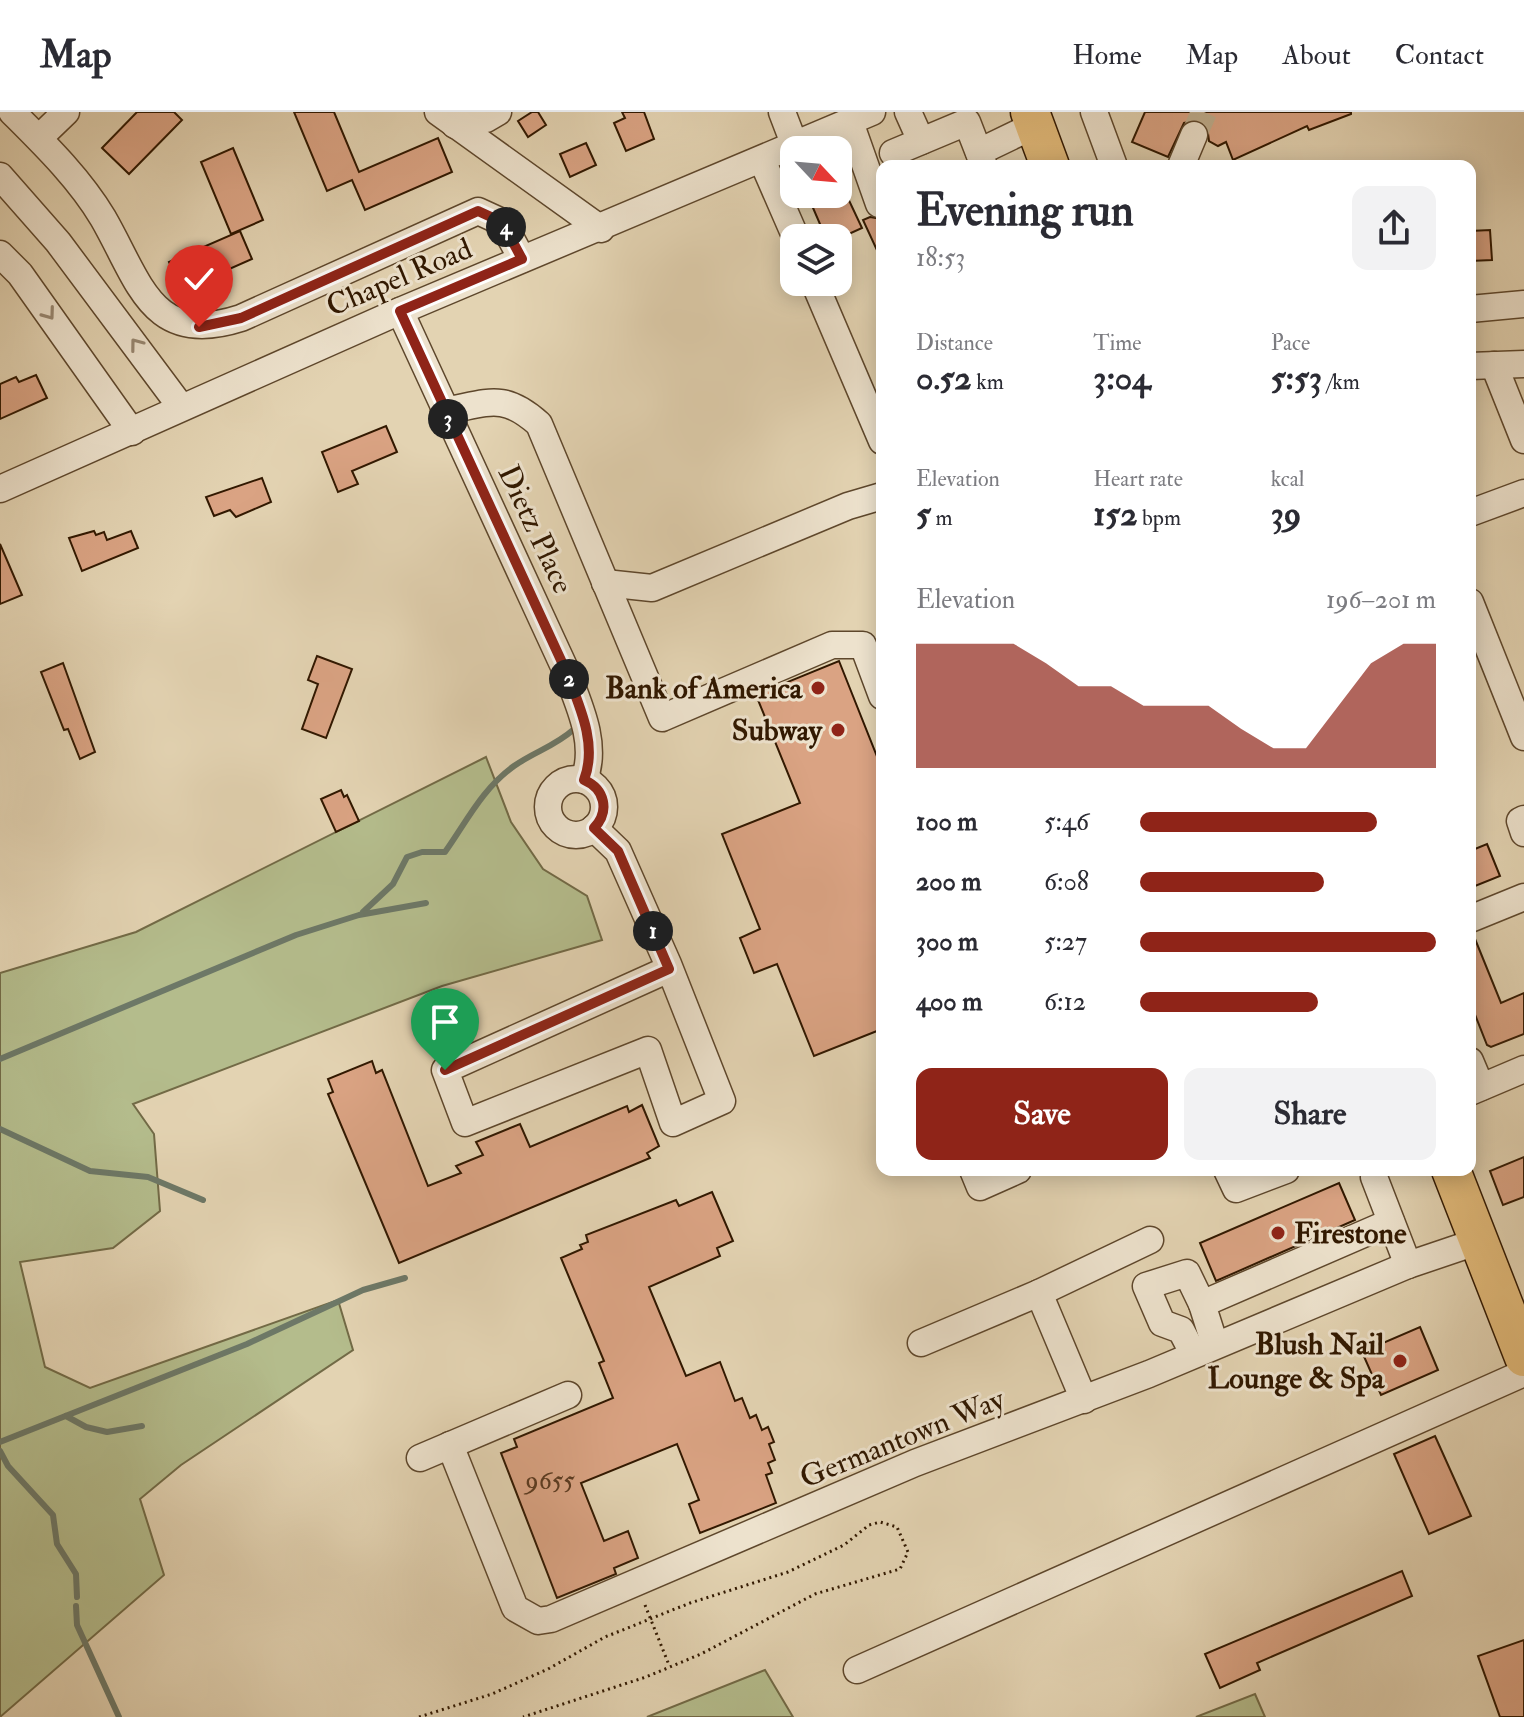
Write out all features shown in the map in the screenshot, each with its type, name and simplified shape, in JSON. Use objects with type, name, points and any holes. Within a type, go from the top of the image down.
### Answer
[{"type":"highway","points":[[1032,119],[1048,160]]},
{"type":"highway","points":[[1453,1176],[1524,1357]]},
{"type":"street","points":[[12,112],[39,138],[103,218],[120,254],[153,306],[187,326],[213,327],[241,318],[478,211],[502,222],[522,259]]},
{"type":"street","points":[[39,138],[66,112]]},
{"type":"street","points":[[446,118],[486,119],[498,112]]},
{"type":"street","points":[[782,112],[791,136]]},
{"type":"street","points":[[908,112],[921,141]]},
{"type":"street","points":[[1094,112],[1112,160]]},
{"type":"street","points":[[860,116],[876,190]]},
{"type":"street","name":"Chapel Road","points":[[817,136],[860,116]]},
{"type":"street","points":[[446,118],[601,229]]},
{"type":"street","points":[[893,153],[967,122],[982,159],[1032,119]]},
{"type":"street","points":[[1184,160],[1194,135]]},
{"type":"street","name":"Chapel Road","points":[[0,489],[400,311],[780,152]]},
{"type":"street","points":[[762,160],[790,224]]},
{"type":"street","points":[[0,176],[58,242],[181,407]]},
{"type":"street","points":[[0,254],[20,274],[132,432]]},
{"type":"street","points":[[820,296],[876,427]]},
{"type":"street","points":[[1476,308],[1524,304]]},
{"type":"street","name":"Dietz Place","points":[[400,311],[566,671],[585,721],[590,763],[584,780]]},
{"type":"street","points":[[1524,364],[1482,365],[1524,440]]},
{"type":"street","points":[[444,411],[496,401],[517,404],[539,424],[662,718],[832,645],[873,641]]},
{"type":"street","points":[[1476,511],[1524,493]]},
{"type":"street","points":[[605,583],[652,588],[848,506],[876,498]]},
{"type":"street","points":[[1476,617],[1524,737]]},
{"type":"street","points":[[584,780],[602,797],[603,814],[594,828],[586,834],[567,834],[558,829],[548,813],[547,803],[556,786],[565,781],[584,780]]},
{"type":"street","points":[[1524,819],[1520,821],[1524,833]]},
{"type":"street","points":[[594,828],[618,851],[669,969],[722,1101],[673,1123],[648,1050],[465,1123],[445,1070],[669,969]]},
{"type":"street","points":[[1476,917],[1524,897]]},
{"type":"street","points":[[1476,1090],[1524,1069]]},
{"type":"street","points":[[975,1176],[980,1187],[1005,1176]]},
{"type":"street","points":[[1230,1176],[1236,1189],[1270,1176]]},
{"type":"street","points":[[1374,1177],[1408,1265]]},
{"type":"street","points":[[1202,1304],[1391,1222]]},
{"type":"street","points":[[921,1343],[1039,1293],[1150,1240]]},
{"type":"street","name":"Germantown Way","points":[[450,1445],[515,1608],[538,1621],[551,1619],[915,1463],[1084,1400],[1408,1265],[1479,1241]]},
{"type":"street","points":[[1187,1273],[1202,1304],[1204,1349],[1181,1330],[1162,1323],[1146,1286],[1187,1273]]},
{"type":"street","points":[[1039,1293],[1084,1400]]},
{"type":"street","points":[[857,1670],[1524,1373]]},
{"type":"street","points":[[420,1458],[568,1395]]},
{"type":"path","points":[[419,1717],[492,1694],[548,1669],[605,1637],[650,1619],[788,1572],[844,1545],[869,1525],[890,1524],[902,1532],[908,1552],[900,1569],[815,1594],[701,1654],[608,1690],[523,1717]]},
{"type":"path","points":[[636,1583],[669,1665]]},
{"type":"green space","points":[[486,757],[511,822],[543,869],[587,896],[602,940],[442,986],[133,1104],[154,1134],[160,1211],[113,1248],[20,1262],[45,1367],[90,1388],[338,1300],[353,1350],[181,1465],[140,1499],[164,1575],[0,1717],[0,973],[136,932]]},
{"type":"green space","points":[[765,1670],[793,1717],[647,1717]]},
{"type":"green space","points":[[1255,1694],[1265,1717],[1196,1717]]},
{"type":"building","points":[[137,112],[174,112],[182,120],[129,174],[102,148]]},
{"type":"building","points":[[294,112],[334,112],[359,172],[438,138],[452,172],[365,210],[352,180],[327,191]]},
{"type":"building","points":[[532,112],[538,112],[546,125],[528,137],[518,121]]},
{"type":"building","points":[[622,112],[644,112],[654,139],[626,151],[614,123],[625,118]]},
{"type":"building","points":[[1145,112],[1351,114],[1309,130],[1307,126],[1233,160],[1226,142],[1218,146],[1209,141],[1207,126],[1199,120],[1184,123],[1168,157],[1132,142]]},
{"type":"building","points":[[586,143],[596,165],[570,177],[560,154]]},
{"type":"building","points":[[233,148],[263,220],[231,234],[201,162]]},
{"type":"building","points":[[852,207],[862,228],[852,233],[852,224],[820,224],[813,208]]},
{"type":"building","points":[[876,218],[876,248],[863,220]]},
{"type":"building","points":[[1490,230],[1492,260],[1476,261],[1476,231]]},
{"type":"building","points":[[240,231],[252,259],[182,290],[169,262]]},
{"type":"building","points":[[36,375],[47,398],[0,419],[0,384],[16,377],[19,382]]},
{"type":"building","points":[[386,426],[397,452],[352,471],[358,484],[338,492],[322,452]]},
{"type":"building","points":[[262,478],[271,502],[236,517],[230,510],[214,516],[206,497]]},
{"type":"building","points":[[94,531],[96,535],[104,532],[107,540],[131,531],[138,548],[82,571],[69,538]]},
{"type":"building","points":[[0,544],[22,595],[0,604]]},
{"type":"building","points":[[317,656],[352,669],[326,738],[302,729],[318,684],[308,680]]},
{"type":"building","points":[[839,661],[876,754],[876,1031],[814,1056],[777,964],[754,973],[740,938],[760,929],[722,834],[800,803],[756,695]]},
{"type":"building","points":[[63,663],[95,752],[80,759],[68,729],[64,730],[41,672]]},
{"type":"building","points":[[341,790],[344,797],[347,795],[359,821],[336,832],[321,799]]},
{"type":"building","points":[[1487,844],[1500,876],[1476,886],[1476,849]]},
{"type":"building","points":[[1476,941],[1501,1003],[1524,993],[1524,1034],[1491,1047],[1487,1045],[1476,1017]]},
{"type":"building","points":[[372,1061],[376,1073],[382,1070],[428,1186],[461,1173],[456,1166],[483,1155],[476,1142],[520,1124],[530,1147],[627,1106],[629,1112],[642,1105],[659,1146],[647,1153],[650,1158],[399,1263],[328,1094],[333,1092],[328,1079]]},
{"type":"building","points":[[1524,1157],[1524,1197],[1503,1205],[1490,1171]]},
{"type":"building","name":"Firestone","points":[[1339,1183],[1355,1220],[1216,1281],[1200,1243]]},
{"type":"building","points":[[712,1192],[733,1241],[717,1248],[720,1256],[649,1287],[686,1376],[720,1362],[735,1401],[742,1398],[750,1418],[756,1415],[762,1430],[768,1427],[774,1442],[769,1444],[775,1460],[768,1463],[772,1473],[766,1475],[776,1503],[700,1533],[689,1504],[699,1500],[677,1444],[581,1483],[604,1541],[628,1531],[638,1558],[614,1568],[616,1574],[557,1598],[501,1453],[517,1447],[514,1439],[613,1398],[599,1363],[604,1361],[561,1258],[582,1249],[580,1245],[588,1242],[586,1235],[676,1200],[679,1206]]},
{"type":"building","name":"Blush Nail Lounge & Spa","points":[[1420,1327],[1438,1370],[1381,1395],[1362,1352]]},
{"type":"building","points":[[1435,1436],[1471,1516],[1429,1534],[1394,1454]]},
{"type":"building","points":[[1402,1571],[1412,1596],[1257,1663],[1260,1670],[1220,1688],[1205,1654]]},
{"type":"building","points":[[1524,1640],[1524,1717],[1500,1717],[1478,1656]]},
{"type":"waterway","points":[[363,912],[393,884],[407,857],[422,852],[445,852],[476,806],[503,775],[573,730]]},
{"type":"waterway","points":[[0,1059],[296,935],[359,915],[426,903]]},
{"type":"waterway","points":[[0,1129],[90,1171],[148,1177],[203,1200]]},
{"type":"waterway","points":[[0,1442],[247,1344],[363,1290],[405,1278]]},
{"type":"waterway","points":[[66,1416],[86,1427],[107,1432],[142,1426]]},
{"type":"waterway","points":[[0,1451],[8,1466],[53,1515],[57,1544],[76,1574],[77,1597]]},
{"type":"waterway","points":[[76,1606],[77,1625],[119,1717]]},
{"type":"tunnel","points":[[1194,135],[1204,112]]},
{"type":"place","name":"Bank of America","points":[[818,688]]},
{"type":"place","name":"Subway","points":[[838,730]]},
{"type":"place","name":"Firestone","points":[[1278,1233]]},
{"type":"place","name":"Blush Nail Lounge & Spa","points":[[1400,1361]]},
{"type":"route","points":[[199,327],[213,327],[241,318],[330,275],[478,211],[502,222],[522,259],[400,311],[566,671],[585,721],[590,763],[584,780],[598,789],[604,806],[600,822],[594,828],[610,840],[618,851],[669,969],[445,1070]]}]
